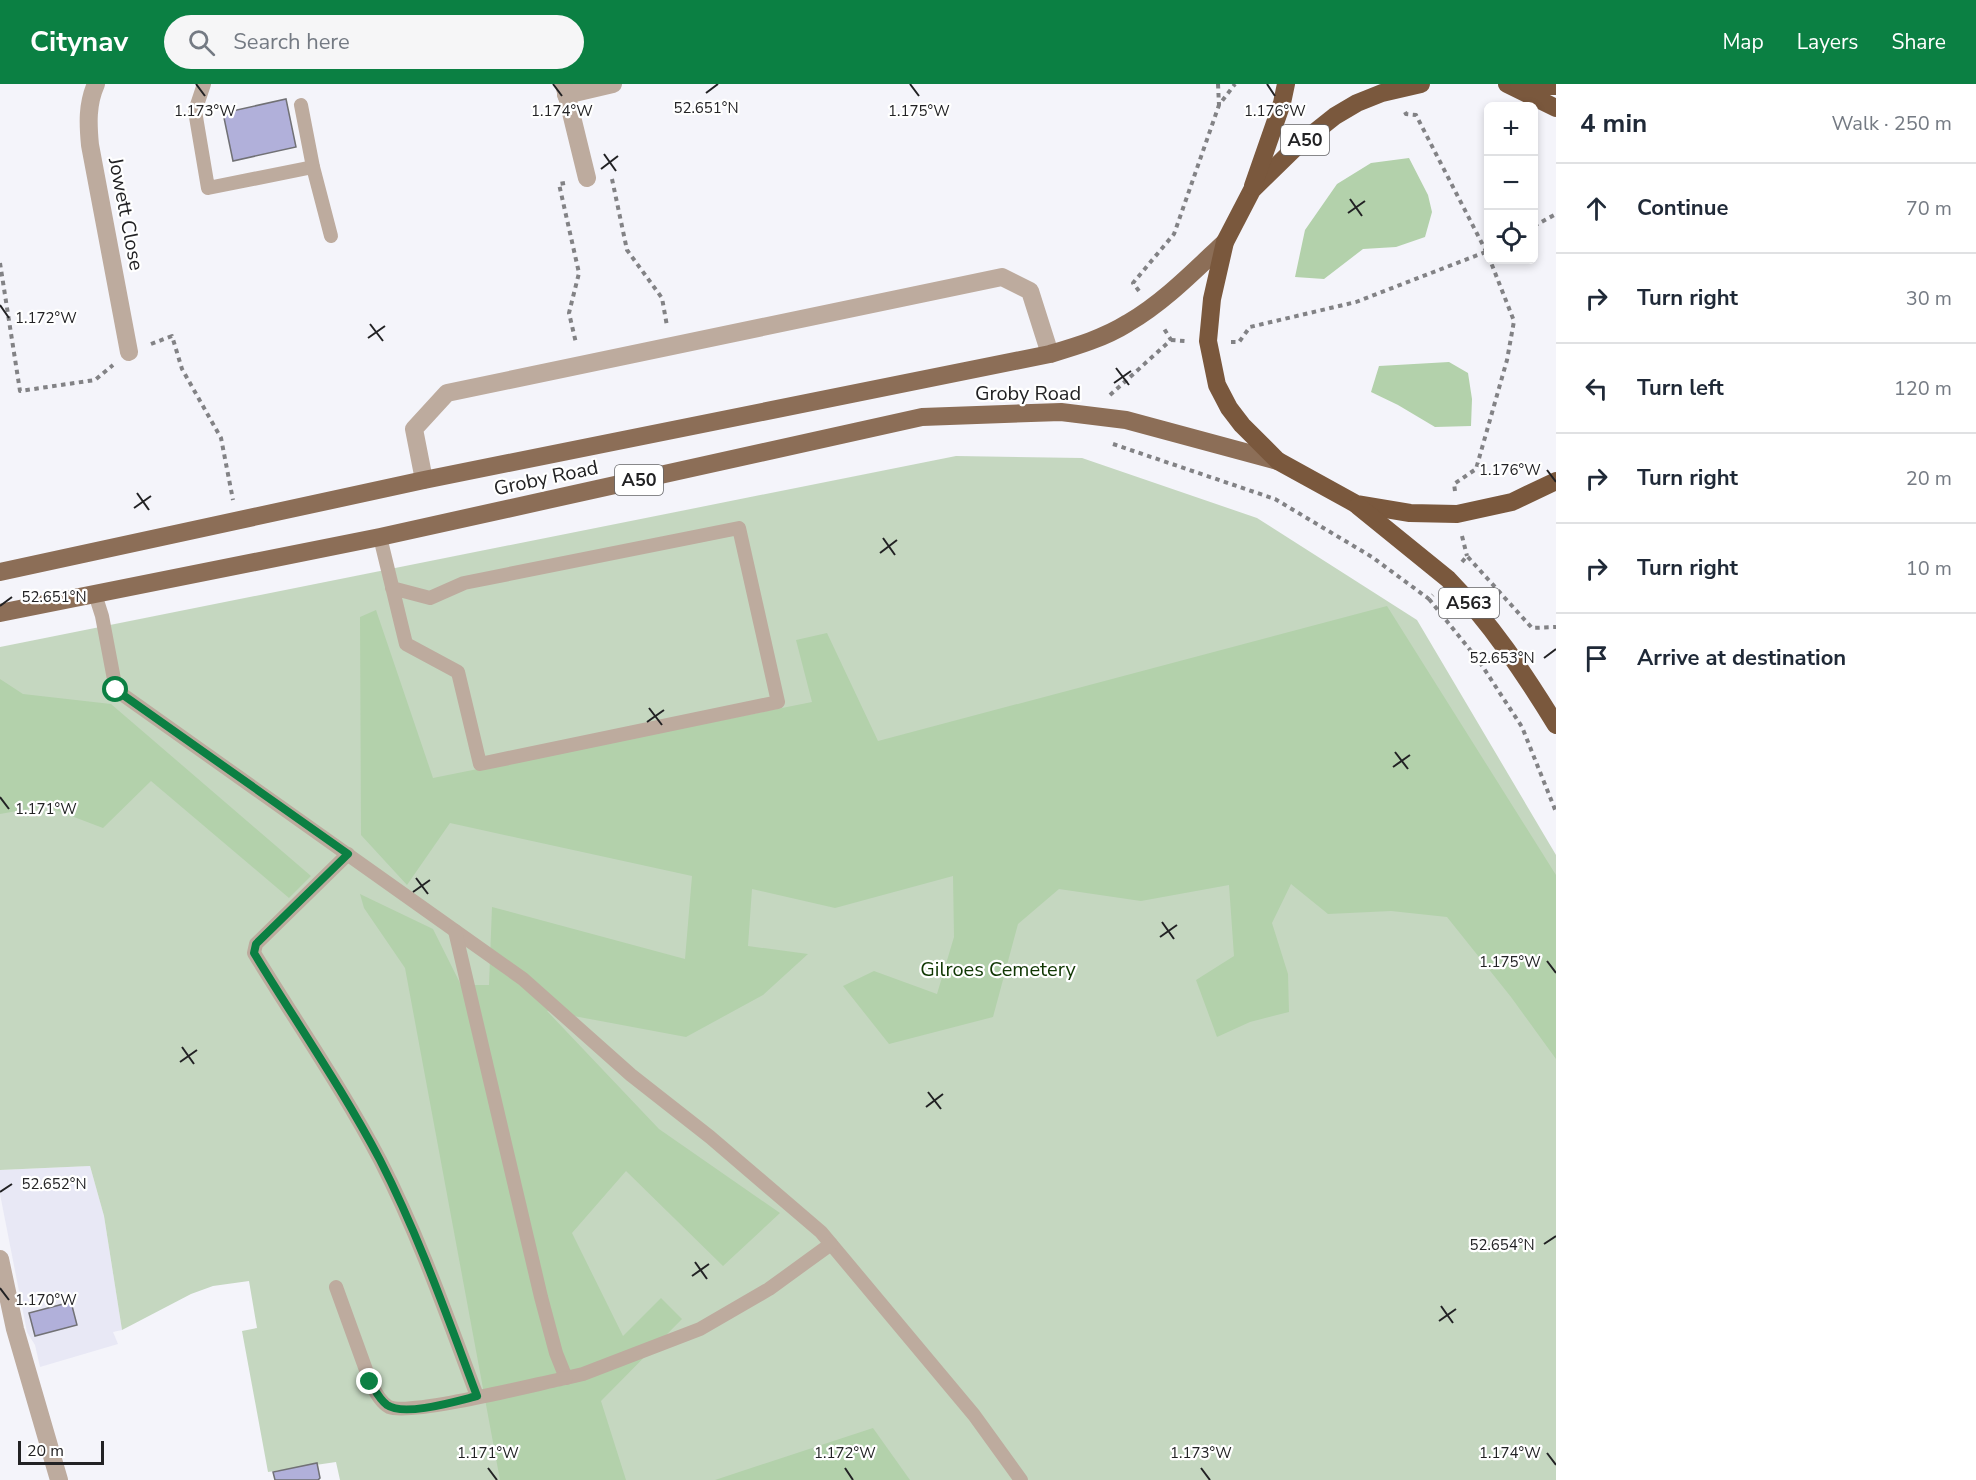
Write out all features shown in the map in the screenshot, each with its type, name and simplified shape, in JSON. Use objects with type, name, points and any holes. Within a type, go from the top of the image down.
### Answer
[{"type":"highway","points":[[1252,190],[1282,103],[1286,84]]},
{"type":"highway","name":"A50","points":[[1421,84],[1396,89],[1357,103],[1335,116],[1296,147],[1252,190],[1225,242],[1212,299],[1209,341],[1216,386],[1242,425],[1278,461],[1356,504],[1410,513],[1457,514],[1512,502],[1556,481]]},
{"type":"highway","points":[[1511,85],[1556,86]]},
{"type":"highway","points":[[1511,85],[1556,108]]},
{"type":"highway","name":"A563","points":[[1356,504],[1448,579],[1460,592],[1518,664],[1556,725]]},
{"type":"main road","name":"Groby Road","points":[[0,572],[424,480],[1050,354],[1091,341],[1127,324],[1152,308],[1225,242]]},
{"type":"main road","name":"Groby Road","points":[[0,613],[380,537],[922,417],[1061,412],[1104,416],[1278,461]]},
{"type":"street","name":"Jowett Close","points":[[96,84],[87,119],[90,145],[129,352]]},
{"type":"street","points":[[587,178],[565,90],[613,84]]},
{"type":"street","name":"Groby Road","points":[[424,480],[414,429],[447,393],[1002,277],[1030,291],[1050,354]]},
{"type":"street","points":[[0,1259],[15,1329],[59,1480]]},
{"type":"lane","points":[[204,84],[195,111],[208,188],[313,167]]},
{"type":"lane","points":[[301,105],[313,167],[331,236]]},
{"type":"lane","points":[[380,537],[392,588],[406,644],[458,672],[480,764],[778,702],[739,528],[464,582],[430,598],[392,588]]},
{"type":"lane","points":[[95,594],[102,616],[116,690],[523,979],[631,1076],[710,1137],[821,1232],[974,1415],[1021,1480]]},
{"type":"lane","points":[[348,854],[256,944],[254,953],[326,1065],[380,1161],[428,1265],[477,1396]]},
{"type":"lane","points":[[455,931],[542,1297],[556,1353],[566,1378]]},
{"type":"lane","points":[[336,1287],[370,1382],[389,1406],[405,1409],[430,1406],[583,1374],[700,1329],[745,1305],[831,1244]]},
{"type":"path","points":[[1218,84],[1219,105]]},
{"type":"path","points":[[1396,89],[1406,114],[1416,116],[1484,245]]},
{"type":"path","points":[[581,364],[569,313],[579,273],[559,184],[610,173],[627,250],[662,298],[670,346]]},
{"type":"path","points":[[1538,223],[1556,214]]},
{"type":"path","points":[[1171,340],[1239,342],[1250,327],[1356,302],[1484,254]]},
{"type":"path","points":[[0,263],[20,391],[95,380],[129,352],[172,336],[182,369],[221,438],[237,521]]},
{"type":"path","points":[[1492,264],[1514,321],[1507,360],[1476,469],[1454,484],[1457,514],[1467,556],[1532,628],[1556,627]]},
{"type":"path","points":[[1104,441],[1275,499],[1372,557],[1429,599],[1479,661],[1522,727],[1556,812]]},
{"type":"path","points":[[1429,599],[1467,556]]},
{"type":"shaded area","points":[[90,1166],[104,1216],[122,1330],[113,1332],[118,1344],[40,1367],[35,1345],[27,1332],[0,1194],[0,1170]]},
{"type":"green space","points":[[1409,158],[1428,195],[1432,212],[1425,237],[1396,247],[1363,249],[1324,279],[1295,277],[1305,230],[1337,184],[1371,163]]},
{"type":"green space","points":[[1449,362],[1468,373],[1472,399],[1471,426],[1435,427],[1371,392],[1379,366]]},
{"type":"green space","name":"Gilroes Cemetery","points":[[956,456],[1082,458],[1257,518],[1417,620],[1556,855],[1556,1480],[340,1480],[336,1462],[268,1472],[242,1331],[257,1328],[249,1281],[213,1286],[191,1294],[122,1330],[104,1216],[90,1166],[0,1170],[0,647]]},
{"type":"green space","points":[[1387,606],[1556,875],[1556,1059],[1511,997],[1447,917],[1391,911],[1328,914],[1291,884],[1272,923],[1288,974],[1289,1012],[1250,1022],[1217,1037],[1196,980],[1234,956],[1229,885],[1141,901],[1059,889],[1018,924],[993,1017],[889,1044],[843,986],[874,971],[937,994],[954,937],[953,876],[835,908],[752,889],[748,946],[808,954],[763,995],[686,1037],[547,1011],[659,1129],[780,1213],[723,1266],[626,1171],[572,1233],[623,1336],[661,1298],[682,1319],[601,1401],[626,1480],[500,1480],[405,968],[364,908],[360,894],[433,929],[461,985],[489,985],[492,907],[685,959],[692,876],[450,823],[407,885],[361,835],[360,617],[376,610],[433,778],[812,702],[796,640],[827,633],[878,741]]},
{"type":"green space","points":[[0,679],[23,694],[111,704],[311,876],[289,898],[151,781],[103,828],[45,806],[0,814]]},
{"type":"green space","points":[[873,1428],[910,1480],[715,1480]]},
{"type":"building","points":[[286,99],[296,147],[233,161],[223,113]]},
{"type":"building","points":[[71,1302],[77,1325],[35,1336],[29,1313]]},
{"type":"building","points":[[317,1463],[320,1478],[318,1480],[275,1480],[273,1472]]},
{"type":"route","points":[[116,690],[348,854],[256,944],[254,953],[349,1103],[380,1161],[428,1265],[477,1396],[405,1409],[389,1406],[370,1382]]}]
